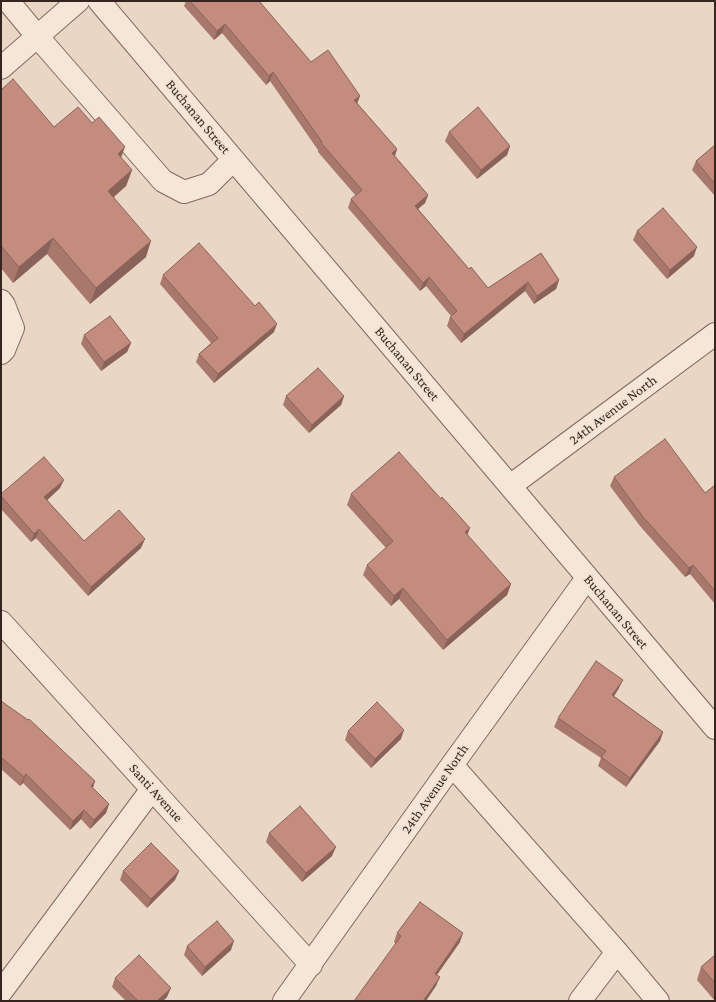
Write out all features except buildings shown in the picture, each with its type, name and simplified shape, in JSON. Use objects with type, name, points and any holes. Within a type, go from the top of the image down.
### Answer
[{"type":"street","points":[[8,1],[163,181],[184,192],[209,184],[233,160]]},
{"type":"street","points":[[1,68],[78,1]]},
{"type":"street","name":"Buchanan Street","points":[[99,1],[715,728]]},
{"type":"street","points":[[1,301],[14,328],[4,350],[1,353]]},
{"type":"street","name":"24th Avenue North","points":[[510,486],[715,334]]},
{"type":"street","name":"24th Avenue North","points":[[284,1001],[587,578]]},
{"type":"street","name":"Santi Avenue","points":[[1,622],[311,965]]},
{"type":"street","points":[[452,765],[617,952],[658,1001]]},
{"type":"street","points":[[1,992],[152,790]]},
{"type":"street","points":[[580,1001],[617,952]]}]
